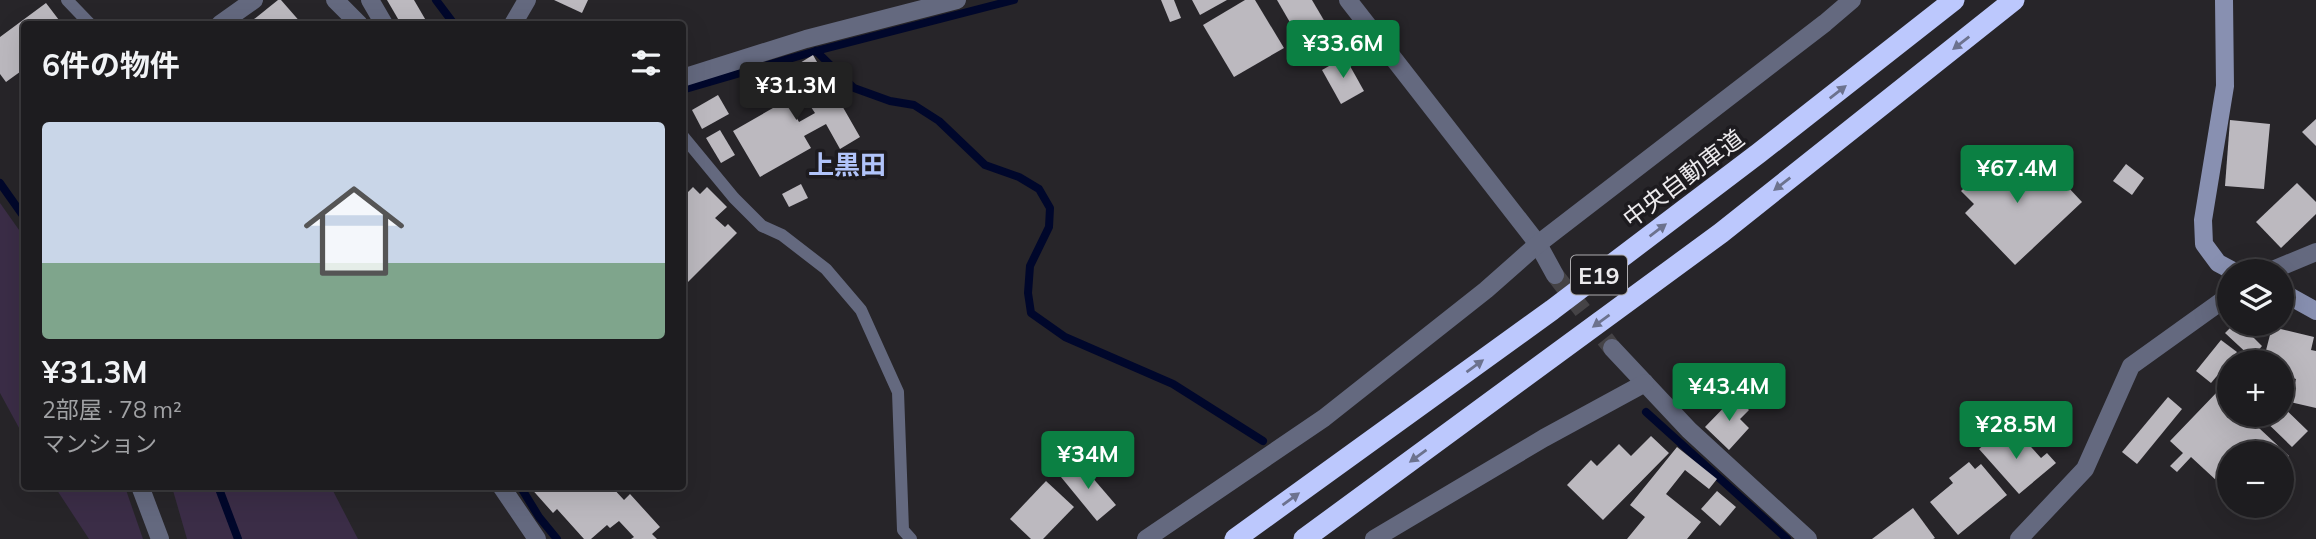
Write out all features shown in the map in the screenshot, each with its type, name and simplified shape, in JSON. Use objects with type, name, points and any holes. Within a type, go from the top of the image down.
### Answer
[{"type":"highway","name":"中央自動車道","points":[[1235,539],[1552,310],[1954,0]]},
{"type":"highway","name":"E19","points":[[1304,539],[1721,233],[2014,0]]},
{"type":"street","points":[[224,21],[254,0]]},
{"type":"street","points":[[335,0],[356,21]]},
{"type":"street","points":[[370,0],[382,21]]},
{"type":"street","points":[[515,21],[527,0]]},
{"type":"street","points":[[686,77],[806,39],[957,0]]},
{"type":"street","points":[[1348,0],[1538,244],[1555,275]]},
{"type":"street","points":[[1146,539],[1324,418],[1486,290],[1538,244],[1852,0]]},
{"type":"street","points":[[2217,262],[2204,244],[2203,220],[2225,86],[2224,0]]},
{"type":"street","points":[[2294,261],[2316,252]]},
{"type":"street","points":[[2294,299],[2316,311]]},
{"type":"street","points":[[2019,539],[2085,469],[2131,366],[2217,304]]},
{"type":"street","points":[[1612,348],[1689,430],[1808,539]]},
{"type":"street","points":[[1385,536],[1544,438],[1645,383]]},
{"type":"street","points":[[142,490],[160,539]]},
{"type":"street","points":[[504,490],[537,539]]},
{"type":"lane","points":[[67,0],[87,21]]},
{"type":"lane","points":[[686,140],[734,198],[762,226],[782,235],[826,269],[861,310],[898,392],[903,530],[911,539]]},
{"type":"shaded area","points":[[0,203],[21,233],[21,432],[0,393]]},
{"type":"shaded area","points":[[57,490],[126,490],[143,539],[89,539]]},
{"type":"shaded area","points":[[173,490],[333,490],[358,539],[187,539]]},
{"type":"building","points":[[281,0],[299,21],[252,21]]},
{"type":"building","points":[[387,0],[414,0],[426,21],[399,21]]},
{"type":"building","points":[[554,0],[588,0],[582,13]]},
{"type":"building","points":[[1161,0],[1174,0],[1181,18],[1170,22]]},
{"type":"building","points":[[1192,0],[1227,0],[1200,15]]},
{"type":"building","points":[[1245,0],[1255,0],[1284,48],[1234,77],[1203,25]]},
{"type":"building","points":[[1277,0],[1312,0],[1332,34],[1306,50]]},
{"type":"building","points":[[46,3],[60,21],[22,21]]},
{"type":"building","points":[[21,21],[21,71],[6,82],[0,74],[0,37]]},
{"type":"building","points":[[813,55],[860,137],[840,149],[826,124],[804,136],[811,148],[760,177],[733,131],[787,100],[799,122],[815,113],[809,104],[801,109],[793,93],[801,89],[790,69]]},
{"type":"building","points":[[1345,57],[1364,91],[1341,104],[1322,70]]},
{"type":"building","points":[[718,95],[729,114],[702,129],[692,110]]},
{"type":"building","points":[[2316,119],[2316,146],[2302,132]]},
{"type":"building","points":[[2230,120],[2270,124],[2264,189],[2225,186]]},
{"type":"building","points":[[720,130],[735,155],[721,163],[706,138]]},
{"type":"building","points":[[2011,145],[2027,162],[2021,168],[2036,185],[2052,170],[2082,202],[2015,265],[1965,213],[1974,204],[1961,191]]},
{"type":"building","points":[[2126,164],[2144,178],[2132,195],[2113,181]]},
{"type":"building","points":[[2297,183],[2316,202],[2316,214],[2281,248],[2256,222]]},
{"type":"building","points":[[801,184],[808,198],[789,207],[782,194]]},
{"type":"building","points":[[693,187],[700,194],[707,187],[727,207],[715,218],[725,227],[728,224],[737,233],[686,284],[686,194]]},
{"type":"building","points":[[2294,332],[2314,337],[2311,350],[2316,351],[2316,408],[2294,403],[2294,350],[2266,350],[2270,336],[2294,336]]},
{"type":"building","points":[[2228,336],[2252,336],[2262,346],[2259,350],[2243,350]]},
{"type":"building","points":[[2221,340],[2234,350],[2217,350],[2217,376],[2211,383],[2196,371]]},
{"type":"building","points":[[2217,392],[2217,427],[2258,427],[2273,441],[2217,441],[2217,481],[2191,457],[2177,472],[2170,466],[2183,453],[2170,441]]},
{"type":"building","points":[[1735,396],[1749,410],[1740,419],[1749,428],[1729,450],[1705,427]]},
{"type":"building","points":[[2168,397],[2182,409],[2137,464],[2122,452]]},
{"type":"building","points":[[2294,418],[2308,431],[2294,445],[2294,441],[2286,441],[2271,427],[2294,427]]},
{"type":"building","points":[[2003,429],[2016,444],[2023,438],[2041,458],[2047,453],[2056,463],[2019,494],[1979,449]]},
{"type":"building","points":[[1651,436],[1669,453],[1603,520],[1567,485],[1591,460],[1597,466],[1619,444],[1631,456]]},
{"type":"building","points":[[1677,447],[1717,479],[1709,489],[1685,470],[1666,494],[1701,522],[1687,539],[1627,539],[1645,517],[1630,505]]},
{"type":"building","points":[[1079,462],[1116,505],[1097,521],[1061,477]]},
{"type":"building","points":[[1969,462],[1975,469],[1981,464],[2007,495],[1958,535],[1930,502],[1953,483],[1949,478]]},
{"type":"building","points":[[1046,481],[1074,507],[1043,539],[1031,539],[1010,519]]},
{"type":"building","points":[[533,490],[615,490],[624,500],[630,494],[660,527],[652,534],[657,539],[631,539],[634,537],[619,521],[610,528],[607,525],[591,539],[584,539],[557,509],[553,513]]},
{"type":"building","points":[[1717,491],[1736,507],[1720,526],[1701,509]]},
{"type":"building","points":[[1913,508],[1935,538],[1872,539]]},
{"type":"waterway","points":[[436,0],[452,21]]},
{"type":"waterway","points":[[686,89],[816,51],[1014,0]]},
{"type":"waterway","points":[[816,51],[854,88],[890,101],[914,105],[939,121],[985,165],[1019,177],[1039,189],[1050,208],[1049,227],[1030,266],[1028,293],[1031,313],[1065,337],[1173,384],[1263,441]]},
{"type":"waterway","points":[[0,183],[21,213]]},
{"type":"waterway","points":[[1646,412],[1787,539]]},
{"type":"waterway","points":[[220,490],[238,539]]},
{"type":"waterway","points":[[522,490],[557,539]]},
{"type":"tunnel","points":[[1555,275],[1612,348]]},
{"type":"district","name":"上黒田","points":[[847,164]]}]
